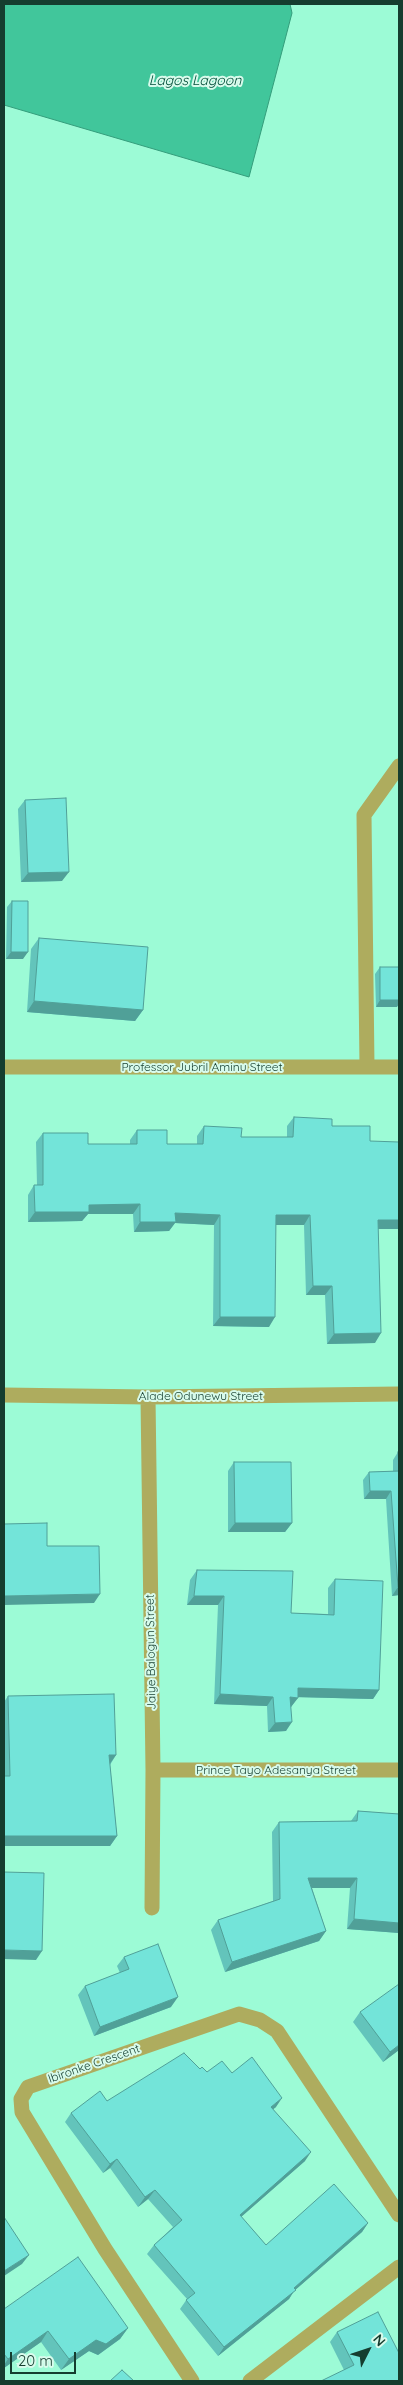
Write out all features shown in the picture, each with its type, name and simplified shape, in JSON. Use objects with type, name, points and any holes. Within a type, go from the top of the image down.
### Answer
[{"type":"street","points":[[367,1066],[364,815],[399,766]]},
{"type":"street","name":"Professor Jubril Aminu Street","points":[[4,1066],[399,1066]]},
{"type":"street","name":"Alade Odunewu Street","points":[[4,1395],[399,1394]]},
{"type":"street","name":"Jaiye Balogun Street","points":[[148,1396],[154,1770],[152,1908]]},
{"type":"street","name":"Prince Tayo Adesanya Street","points":[[154,1770],[399,1770]]},
{"type":"street","name":"Ibironke Crescent","points":[[192,2381],[105,2249],[22,2112],[21,2099],[28,2087],[239,2014],[260,2020],[278,2031],[399,2215]]},
{"type":"street","points":[[250,2381],[399,2267]]},
{"type":"water","name":"Lagos Lagoon","points":[[4,4],[290,4],[292,13],[249,177],[4,105]]},
{"type":"building","points":[[66,798],[69,872],[28,873],[25,800]]},
{"type":"building","points":[[12,901],[28,901],[28,952],[11,952]]},
{"type":"building","points":[[39,938],[148,947],[143,1010],[34,1001]]},
{"type":"building","points":[[380,967],[399,967],[399,1000],[380,1000]]},
{"type":"building","points":[[294,1117],[332,1119],[332,1126],[370,1126],[370,1141],[399,1142],[399,1220],[378,1220],[381,1333],[334,1334],[332,1286],[313,1286],[310,1215],[276,1215],[275,1317],[220,1317],[220,1215],[175,1213],[176,1222],[140,1222],[140,1204],[89,1205],[89,1212],[35,1212],[34,1185],[43,1185],[43,1133],[88,1133],[88,1144],[137,1144],[137,1130],[167,1130],[167,1144],[203,1144],[204,1126],[242,1128],[241,1137],[293,1137]]},
{"type":"building","points":[[234,1462],[291,1462],[292,1523],[235,1523]]},
{"type":"building","points":[[399,1471],[398,1587],[391,1491],[370,1491],[369,1472]]},
{"type":"building","points":[[47,1523],[47,1546],[99,1546],[100,1594],[4,1596],[4,1524]]},
{"type":"building","points":[[197,1570],[293,1571],[291,1613],[334,1615],[335,1579],[383,1581],[379,1690],[298,1688],[298,1698],[290,1697],[292,1722],[275,1723],[273,1697],[220,1694],[224,1596],[194,1596]]},
{"type":"building","points":[[114,1694],[116,1755],[109,1755],[117,1836],[4,1836],[4,1776],[10,1776],[8,1696]]},
{"type":"building","points":[[358,1811],[399,1814],[399,1923],[354,1919],[357,1878],[308,1878],[326,1931],[232,1962],[218,1920],[280,1899],[279,1822],[357,1821]]},
{"type":"building","points":[[4,1872],[44,1873],[42,1951],[4,1950]]},
{"type":"building","points":[[158,1944],[178,1997],[100,2027],[85,1986],[129,1969],[124,1957]]},
{"type":"building","points":[[399,1984],[399,2045],[390,2052],[360,2012]]},
{"type":"building","points":[[184,2053],[200,2069],[202,2067],[207,2072],[222,2061],[232,2073],[252,2057],[282,2098],[271,2107],[311,2152],[240,2215],[266,2245],[334,2184],[368,2223],[294,2288],[296,2290],[224,2347],[186,2300],[195,2293],[154,2245],[182,2220],[155,2190],[145,2197],[117,2159],[110,2164],[71,2113],[100,2091],[107,2101]]},
{"type":"building","points":[[4,2217],[29,2255],[4,2271]]},
{"type":"building","points":[[78,2257],[128,2328],[106,2344],[96,2340],[69,2359],[48,2331],[8,2359],[4,2354],[4,2309]]},
{"type":"building","points":[[378,2312],[399,2353],[399,2381],[321,2381],[354,2365],[337,2332]]},
{"type":"building","points":[[122,2370],[134,2381],[110,2381]]}]
